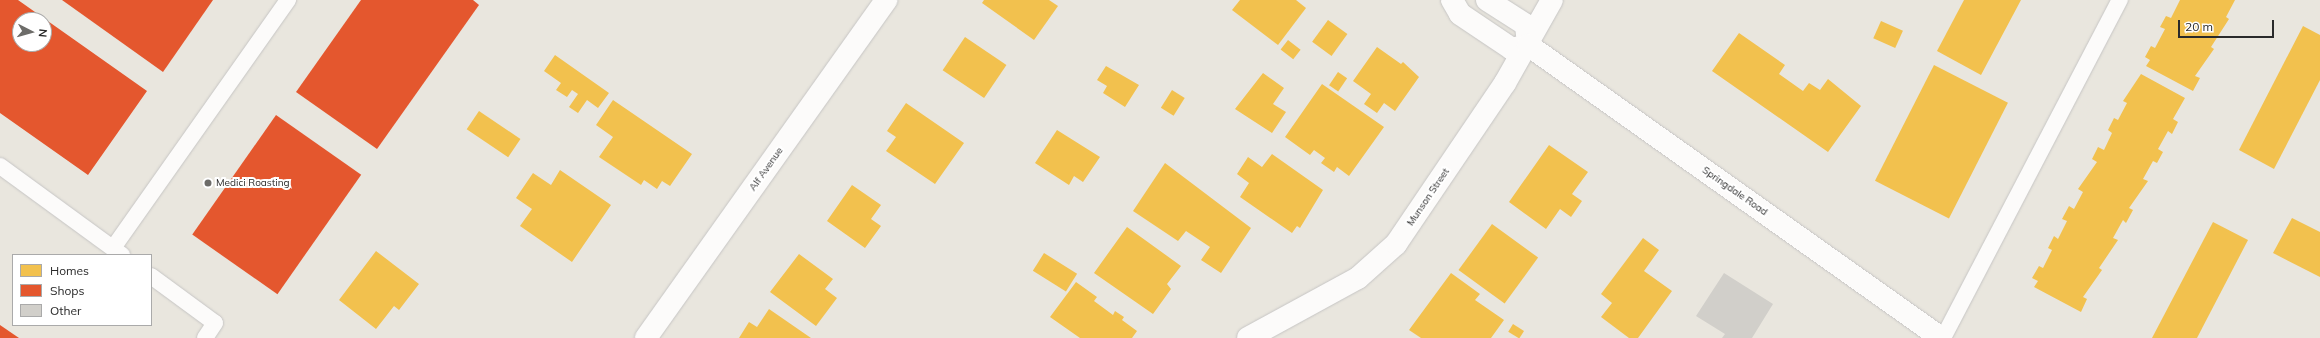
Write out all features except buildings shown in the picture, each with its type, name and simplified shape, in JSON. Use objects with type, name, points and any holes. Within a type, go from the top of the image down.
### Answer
[{"type":"street","name":"Alf Avenue","points":[[646,338],[886,0]]},
{"type":"street","points":[[1452,0],[1460,14],[1512,49],[1528,45],[1526,25],[1487,0]]},
{"type":"street","name":"Munson Street","points":[[1248,338],[1358,278],[1396,244],[1528,45],[1552,0]]},
{"type":"street","name":"Springdale Road","points":[[1528,45],[1942,338]]},
{"type":"lane","points":[[0,166],[118,252],[288,0]]},
{"type":"lane","points":[[1942,338],[2120,0]]},
{"type":"lane","points":[[152,277],[215,323],[205,338]]},
{"type":"place","name":"Medici Roasting","points":[[208,183]]}]
